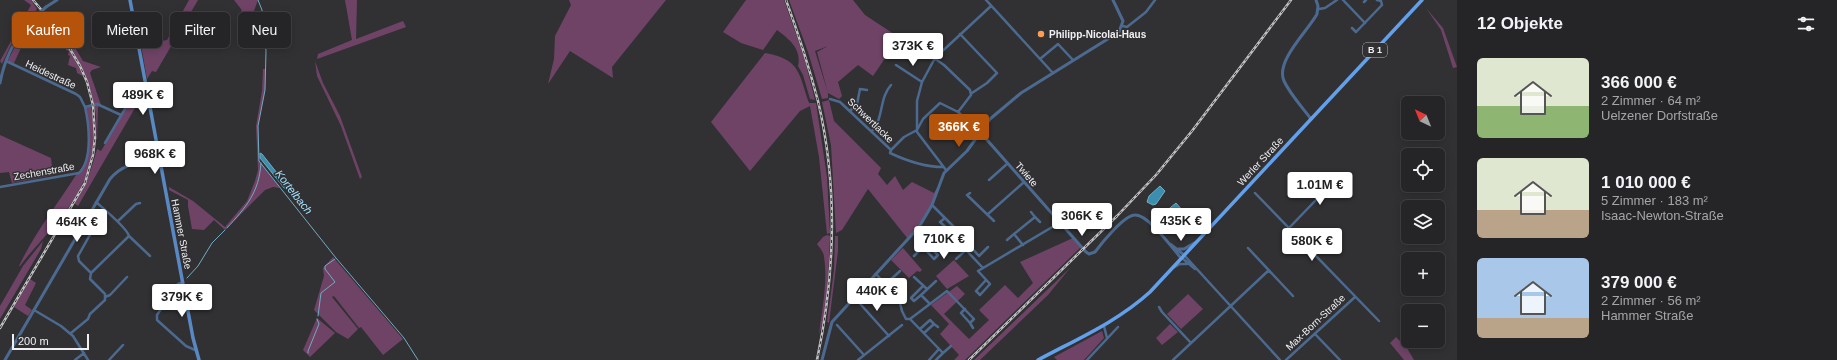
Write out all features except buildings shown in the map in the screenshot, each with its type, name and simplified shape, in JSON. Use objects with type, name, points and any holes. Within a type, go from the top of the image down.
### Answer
[{"type":"main road","name":"Hammer Straße","points":[[130,0],[199,360]]},
{"type":"main road","name":"Werler Straße","points":[[1038,360],[1104,326],[1138,302],[1171,269],[1420,0]]},
{"type":"street","points":[[0,83],[6,61],[20,34],[38,14],[57,0]]},
{"type":"street","points":[[986,0],[1052,72]]},
{"type":"street","points":[[822,360],[831,324],[854,297],[916,232],[924,221],[932,205],[946,170],[967,151],[990,118],[1007,103],[1052,72],[1114,36],[1122,26],[1121,17],[1113,0]]},
{"type":"street","points":[[1122,26],[1127,27],[1139,18],[1155,0]]},
{"type":"street","points":[[1311,119],[1283,79],[1282,70],[1285,59],[1314,19],[1319,9],[1316,0]]},
{"type":"street","points":[[1319,9],[1326,8],[1337,0]]},
{"type":"street","points":[[1343,0],[1365,23]]},
{"type":"street","points":[[1378,0],[1378,9]]},
{"type":"street","points":[[1352,28],[1356,32],[1365,23],[1378,9],[1382,2],[1378,0]]},
{"type":"street","points":[[946,170],[932,153],[925,140],[918,134],[917,101],[922,82],[935,58],[991,6]]},
{"type":"street","points":[[958,112],[972,93],[988,83],[997,73],[960,34]]},
{"type":"street","points":[[908,40],[935,58],[972,93]]},
{"type":"street","points":[[1040,59],[1058,44],[1073,60]]},
{"type":"street","name":"Heidestraße","points":[[6,61],[76,94],[80,97],[85,107]]},
{"type":"street","points":[[896,65],[922,82]]},
{"type":"street","points":[[105,143],[139,85]]},
{"type":"street","points":[[872,131],[879,123],[885,94],[891,85]]},
{"type":"street","points":[[850,111],[857,104],[860,89],[867,90]]},
{"type":"street","name":"Schwertlacke","points":[[830,99],[840,102],[872,131],[890,150],[890,153],[909,161],[933,167],[943,167]]},
{"type":"street","points":[[890,150],[904,137],[917,130],[923,120],[940,103],[958,112],[980,132]]},
{"type":"street","points":[[85,107],[97,104],[121,115]]},
{"type":"street","name":"Zechenstraße","points":[[0,187],[79,173],[84,163],[90,134],[85,107]]},
{"type":"street","name":"Twiete","points":[[980,132],[1023,183],[1089,254],[1095,252],[1099,245],[1126,218],[1134,215],[1144,217],[1183,256]]},
{"type":"street","points":[[146,161],[154,153],[157,144]]},
{"type":"street","points":[[149,159],[160,159]]},
{"type":"street","points":[[5,360],[110,179],[118,171],[127,166],[160,159]]},
{"type":"street","points":[[989,180],[1007,164]]},
{"type":"street","points":[[1289,228],[1340,175]]},
{"type":"street","points":[[988,214],[1023,183]]},
{"type":"street","points":[[1255,193],[1379,322]]},
{"type":"street","points":[[967,195],[994,220]]},
{"type":"street","points":[[96,202],[113,219],[118,221],[129,236],[150,256]]},
{"type":"street","points":[[118,221],[140,203]]},
{"type":"street","points":[[932,205],[954,227],[942,238]]},
{"type":"street","points":[[91,273],[79,260],[78,256],[104,210]]},
{"type":"street","points":[[1031,212],[1040,222]]},
{"type":"street","points":[[1007,240],[1035,217]]},
{"type":"street","points":[[945,218],[940,222],[950,231]]},
{"type":"street","points":[[986,280],[976,291],[980,295],[990,284],[986,280],[978,272],[1059,223]]},
{"type":"street","points":[[916,232],[938,255],[934,259],[923,247]]},
{"type":"street","points":[[1014,234],[1023,245]]},
{"type":"street","points":[[105,297],[90,279],[91,273],[129,236]]},
{"type":"street","name":"Twiete","points":[[1168,242],[1178,249],[1183,256]]},
{"type":"street","points":[[1178,249],[1184,249],[1196,242]]},
{"type":"street","points":[[914,256],[927,243]]},
{"type":"street","points":[[956,259],[970,246],[979,256]]},
{"type":"street","points":[[975,260],[988,247]]},
{"type":"street","points":[[1248,248],[1293,296]]},
{"type":"street","points":[[966,250],[983,268]]},
{"type":"street","points":[[1183,256],[1187,264]]},
{"type":"street","points":[[1183,256],[1280,360]]},
{"type":"street","points":[[1171,269],[1180,264],[1187,264],[1197,270]]},
{"type":"street","points":[[1173,360],[1269,270]]},
{"type":"street","points":[[885,285],[900,271]]},
{"type":"street","points":[[876,274],[899,299],[905,318],[910,319],[943,353]]},
{"type":"street","points":[[914,276],[927,289]]},
{"type":"street","points":[[70,334],[88,320],[90,314],[104,301],[105,297],[110,295],[127,277]]},
{"type":"street","points":[[890,289],[896,283],[892,278]]},
{"type":"street","points":[[923,286],[911,298],[914,301],[936,281]]},
{"type":"street","name":"Hammer Straße","points":[[183,282],[178,284],[161,307],[157,315],[157,320],[186,346],[196,350]]},
{"type":"street","points":[[910,319],[947,291],[974,319],[970,323]]},
{"type":"street","points":[[921,295],[930,304]]},
{"type":"street","name":"Max-Born-Straße","points":[[1286,360],[1355,296]]},
{"type":"street","points":[[854,297],[889,336]]},
{"type":"street","points":[[1159,307],[1191,343]]},
{"type":"street","points":[[957,317],[965,310]]},
{"type":"street","points":[[33,312],[61,326],[77,340],[88,360]]},
{"type":"street","points":[[961,313],[973,328]]},
{"type":"street","points":[[920,329],[930,320],[938,327]]},
{"type":"street","points":[[924,334],[934,324]]},
{"type":"street","points":[[837,325],[864,355]]},
{"type":"street","points":[[858,360],[902,326]]},
{"type":"street","points":[[1104,326],[1107,339]]},
{"type":"street","points":[[1087,360],[1118,327]]},
{"type":"street","points":[[1315,334],[1340,360]]},
{"type":"street","points":[[109,360],[123,345]]},
{"type":"street","points":[[936,360],[951,346]]},
{"type":"street","points":[[929,360],[939,349]]},
{"type":"street","points":[[75,360],[84,353]]},
{"type":"shaded area","points":[[24,0],[31,0],[37,9],[35,12],[27,12],[31,5]]},
{"type":"shaded area","points":[[189,0],[198,0],[191,12],[182,12]]},
{"type":"shaded area","points":[[234,0],[258,0],[254,12],[242,12]]},
{"type":"shaded area","points":[[345,0],[357,0],[356,39],[403,21],[406,27],[317,59],[318,54],[352,40]]},
{"type":"shaded area","points":[[569,0],[666,0],[612,67],[613,78],[570,51],[548,84],[554,59],[555,36],[571,5]]},
{"type":"shaded area","points":[[746,0],[784,0],[804,57],[815,100],[810,99],[803,75],[798,66],[798,54],[794,45],[777,30],[763,50],[741,43],[723,32]]},
{"type":"shaded area","points":[[789,0],[853,0],[865,15],[897,36],[898,39],[873,76],[858,65],[838,82],[842,96],[839,99],[828,93],[828,98],[822,99],[808,52]],"holes":[[[828,46],[817,52],[828,93],[815,51]]]},
{"type":"shaded area","points":[[1426,8],[1443,28],[1457,67],[1453,68],[1441,30]]},
{"type":"shaded area","points":[[170,35],[170,48],[156,72],[152,71],[147,79],[142,48],[162,48],[162,41],[167,40]]},
{"type":"shaded area","points":[[12,39],[2,64],[0,61]]},
{"type":"shaded area","points":[[14,48],[21,48],[14,63],[9,62],[8,60]]},
{"type":"shaded area","points":[[66,48],[69,48],[83,76],[77,73],[76,68],[68,65],[70,56],[68,55],[69,51],[66,50]]},
{"type":"shaded area","points":[[71,48],[75,48],[83,61],[101,67],[92,70],[90,73],[101,105],[98,107],[97,141],[95,109],[91,92],[77,58]]},
{"type":"shaded area","points":[[765,53],[786,59],[792,64],[800,76],[809,103],[816,103],[827,177],[830,233],[827,234],[819,157],[810,106],[800,111],[750,171],[711,122]]},
{"type":"shaded area","points":[[315,61],[323,83],[340,116],[362,177],[360,179],[341,126],[317,76]]},
{"type":"shaded area","points":[[263,69],[266,69],[265,90],[258,126],[259,161],[280,188],[273,187],[265,190],[225,230],[214,220],[204,230],[192,229],[188,200],[169,190],[169,187],[193,201],[225,227],[247,201],[258,170],[256,126],[262,91]]},
{"type":"shaded area","points":[[142,82],[145,97],[142,96],[78,206],[74,203],[91,171],[97,149],[101,151]]},
{"type":"shaded area","points":[[829,100],[834,121],[881,168],[878,174],[887,185],[895,176],[903,190],[912,182],[934,193],[937,188],[939,190],[928,213],[908,239],[868,189],[842,230],[836,233],[831,145],[822,102]]},
{"type":"shaded area","points":[[91,105],[93,123],[92,155],[83,182],[76,196],[56,224],[19,266],[39,231],[82,168],[88,152],[89,143],[89,125],[85,107]]},
{"type":"shaded area","points":[[0,135],[51,158],[53,175],[12,183],[9,172],[0,173]]},
{"type":"shaded area","points":[[827,235],[830,236],[828,286],[819,334],[824,296],[825,266],[824,255],[817,244]]},
{"type":"shaded area","points":[[835,236],[838,236],[838,251],[829,323],[827,322],[834,270]]},
{"type":"shaded area","points":[[1073,238],[1081,247],[965,360],[954,360],[959,355],[940,334],[949,324],[931,305],[957,286],[965,294],[944,314],[969,339],[989,320],[979,310],[1005,285],[1018,298],[1033,283],[1020,262]]},
{"type":"shaded area","points":[[43,241],[41,249],[0,319],[0,306],[23,266]]},
{"type":"shaded area","points":[[903,248],[922,270],[920,272],[917,271],[909,278],[891,260]]},
{"type":"shaded area","points":[[333,257],[403,339],[383,355],[361,327],[359,328],[334,296],[332,297],[358,329],[348,339],[336,332],[314,310],[324,276],[323,268]]},
{"type":"shaded area","points":[[954,260],[969,276],[947,289],[936,276]]},
{"type":"shaded area","points":[[1070,268],[1048,295],[980,360],[974,360]]},
{"type":"shaded area","points":[[30,279],[36,283],[25,305],[32,310],[28,316],[14,307]]},
{"type":"shaded area","points":[[1188,294],[1203,309],[1181,329],[1167,314]]},
{"type":"shaded area","points":[[317,318],[335,333],[310,357],[303,350]]},
{"type":"shaded area","points":[[1170,324],[1178,332],[1162,345],[1156,338]]},
{"type":"shaded area","points":[[1102,331],[1104,338],[1084,360],[1057,360],[1054,357]]},
{"type":"shaded area","points":[[1396,337],[1401,342],[1401,348],[1407,348],[1414,360],[1404,360],[1390,343]]},
{"type":"water","points":[[260,153],[288,187],[285,189],[260,158]]},
{"type":"water","points":[[1160,186],[1165,191],[1156,204],[1153,205],[1147,202],[1149,196]]},
{"type":"water","points":[[1176,203],[1183,211],[1182,216],[1172,222],[1167,216],[1161,219],[1165,212]]},
{"type":"waterway","name":"Kortelbach","points":[[258,0],[262,10],[266,51],[265,90],[258,126],[259,161],[336,258],[404,338],[418,360]]},
{"type":"waterway","points":[[227,228],[246,206],[250,199],[258,183],[261,163]]},
{"type":"waterway","points":[[187,278],[198,266],[212,243],[225,230]]},
{"type":"waterway","points":[[318,316],[321,293],[335,282],[325,269],[325,266],[335,259]]},
{"type":"waterway","points":[[308,353],[319,324],[317,319]]},
{"type":"railway","points":[[0,328],[85,183],[93,155],[95,138],[93,105],[87,82],[80,66],[60,32],[33,0]]},
{"type":"railway","points":[[786,0],[818,101],[829,165],[832,230],[828,296],[817,360]]},
{"type":"railway","points":[[969,360],[1117,216],[1156,175],[1192,131],[1291,0]]},
{"type":"place","name":"Philipp-Nicolai-Haus","points":[[1041,34]]}]
